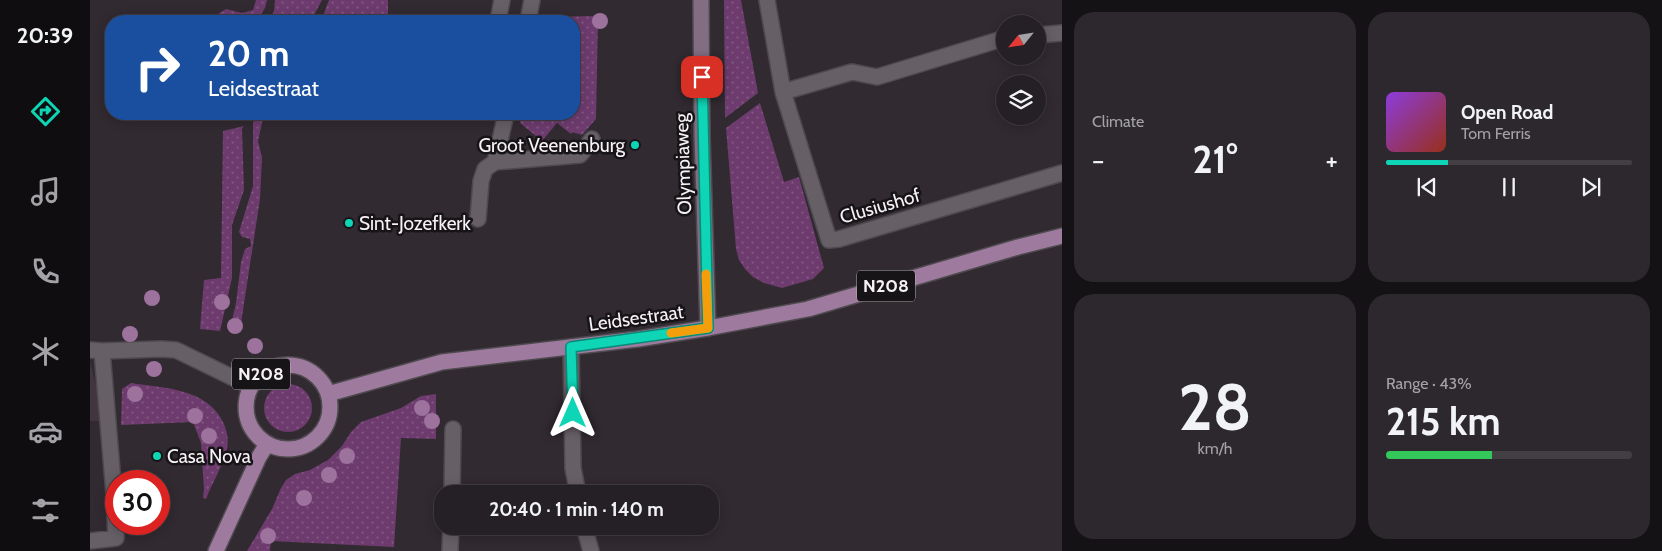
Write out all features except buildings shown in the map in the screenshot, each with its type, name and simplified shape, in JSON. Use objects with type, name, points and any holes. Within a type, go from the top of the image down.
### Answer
[{"type":"main road","name":"Olympiaweg","points":[[701,0],[702,135],[708,328]]},
{"type":"main road","name":"Leidsestraat","points":[[328,394],[442,362],[708,328],[808,308],[1062,236]]},
{"type":"main road","name":"N208","points":[[267,444],[259,439],[248,423],[245,404],[250,386],[259,375],[271,368],[285,364],[299,366],[312,372],[322,382],[328,394]]},
{"type":"main road","points":[[216,551],[259,457],[267,444],[277,448],[294,449],[310,444],[325,428],[330,417],[331,406],[328,394]]},
{"type":"street","points":[[499,15],[502,0]]},
{"type":"street","points":[[529,15],[532,0]]},
{"type":"street","name":"Clusiushof","points":[[766,0],[784,92],[829,240],[839,239],[1062,174]]},
{"type":"street","points":[[1046,34],[1062,33]]},
{"type":"street","points":[[784,92],[852,72],[877,77],[996,41]]},
{"type":"street","points":[[495,162],[505,120]]},
{"type":"street","points":[[478,219],[480,181],[485,169],[495,162],[580,155],[592,138]]},
{"type":"street","points":[[571,347],[573,468],[576,485]]},
{"type":"street","points":[[90,541],[116,538],[114,494],[96,351],[176,350],[250,386]]},
{"type":"street","points":[[452,485],[454,429]]},
{"type":"street","points":[[450,551],[451,535]]},
{"type":"street","points":[[587,535],[592,551]]},
{"type":"shaded area","points":[[256,0],[267,0],[261,15],[218,15],[226,9],[242,13],[253,10]]},
{"type":"shaded area","points":[[275,0],[322,0],[314,15],[272,15]]},
{"type":"shaded area","points":[[329,0],[388,0],[388,15],[323,15]]},
{"type":"shaded area","points":[[724,0],[741,0],[758,93],[725,118]]},
{"type":"shaded area","points":[[580,16],[598,16],[596,119],[582,135],[572,132],[571,134],[557,123],[542,141],[520,123],[520,120],[580,120]]},
{"type":"shaded area","points":[[760,103],[784,182],[799,177],[824,268],[813,279],[782,288],[764,283],[753,277],[739,260],[736,249],[726,128]]},
{"type":"shaded area","points":[[255,120],[263,120],[258,141],[262,157],[260,199],[240,330],[230,329],[236,303],[241,262],[245,249],[251,246],[250,239],[242,237],[239,232],[253,186],[253,123]]},
{"type":"shaded area","points":[[244,126],[242,129],[244,190],[232,225],[232,278],[220,331],[200,329],[204,280],[221,278],[223,131]]},
{"type":"shaded area","points":[[90,362],[105,421],[90,421]]},
{"type":"shaded area","points":[[131,383],[183,392],[206,402],[216,411],[226,428],[228,446],[223,462],[206,499],[203,498],[201,443],[193,422],[121,425],[122,389]]},
{"type":"shaded area","points":[[283,384],[293,384],[305,391],[312,403],[312,413],[305,425],[293,432],[283,432],[275,428],[268,421],[264,413],[264,403],[268,395],[275,388]]},
{"type":"shaded area","points":[[436,394],[436,439],[401,438],[394,547],[271,541],[270,551],[247,551],[272,509],[286,480],[295,474],[310,470],[328,460],[361,422],[401,408],[421,396]]},
{"type":"slow traffic","points":[[671,333],[708,328],[706,274]]},
{"type":"place","name":"Groot Veenenburg","points":[[635,145]]},
{"type":"place","name":"Sint-Jozefkerk","points":[[349,223]]},
{"type":"place","name":"Casa Nova","points":[[157,456]]},
{"type":"route","points":[[573,413],[571,347],[708,328],[702,77]]}]
